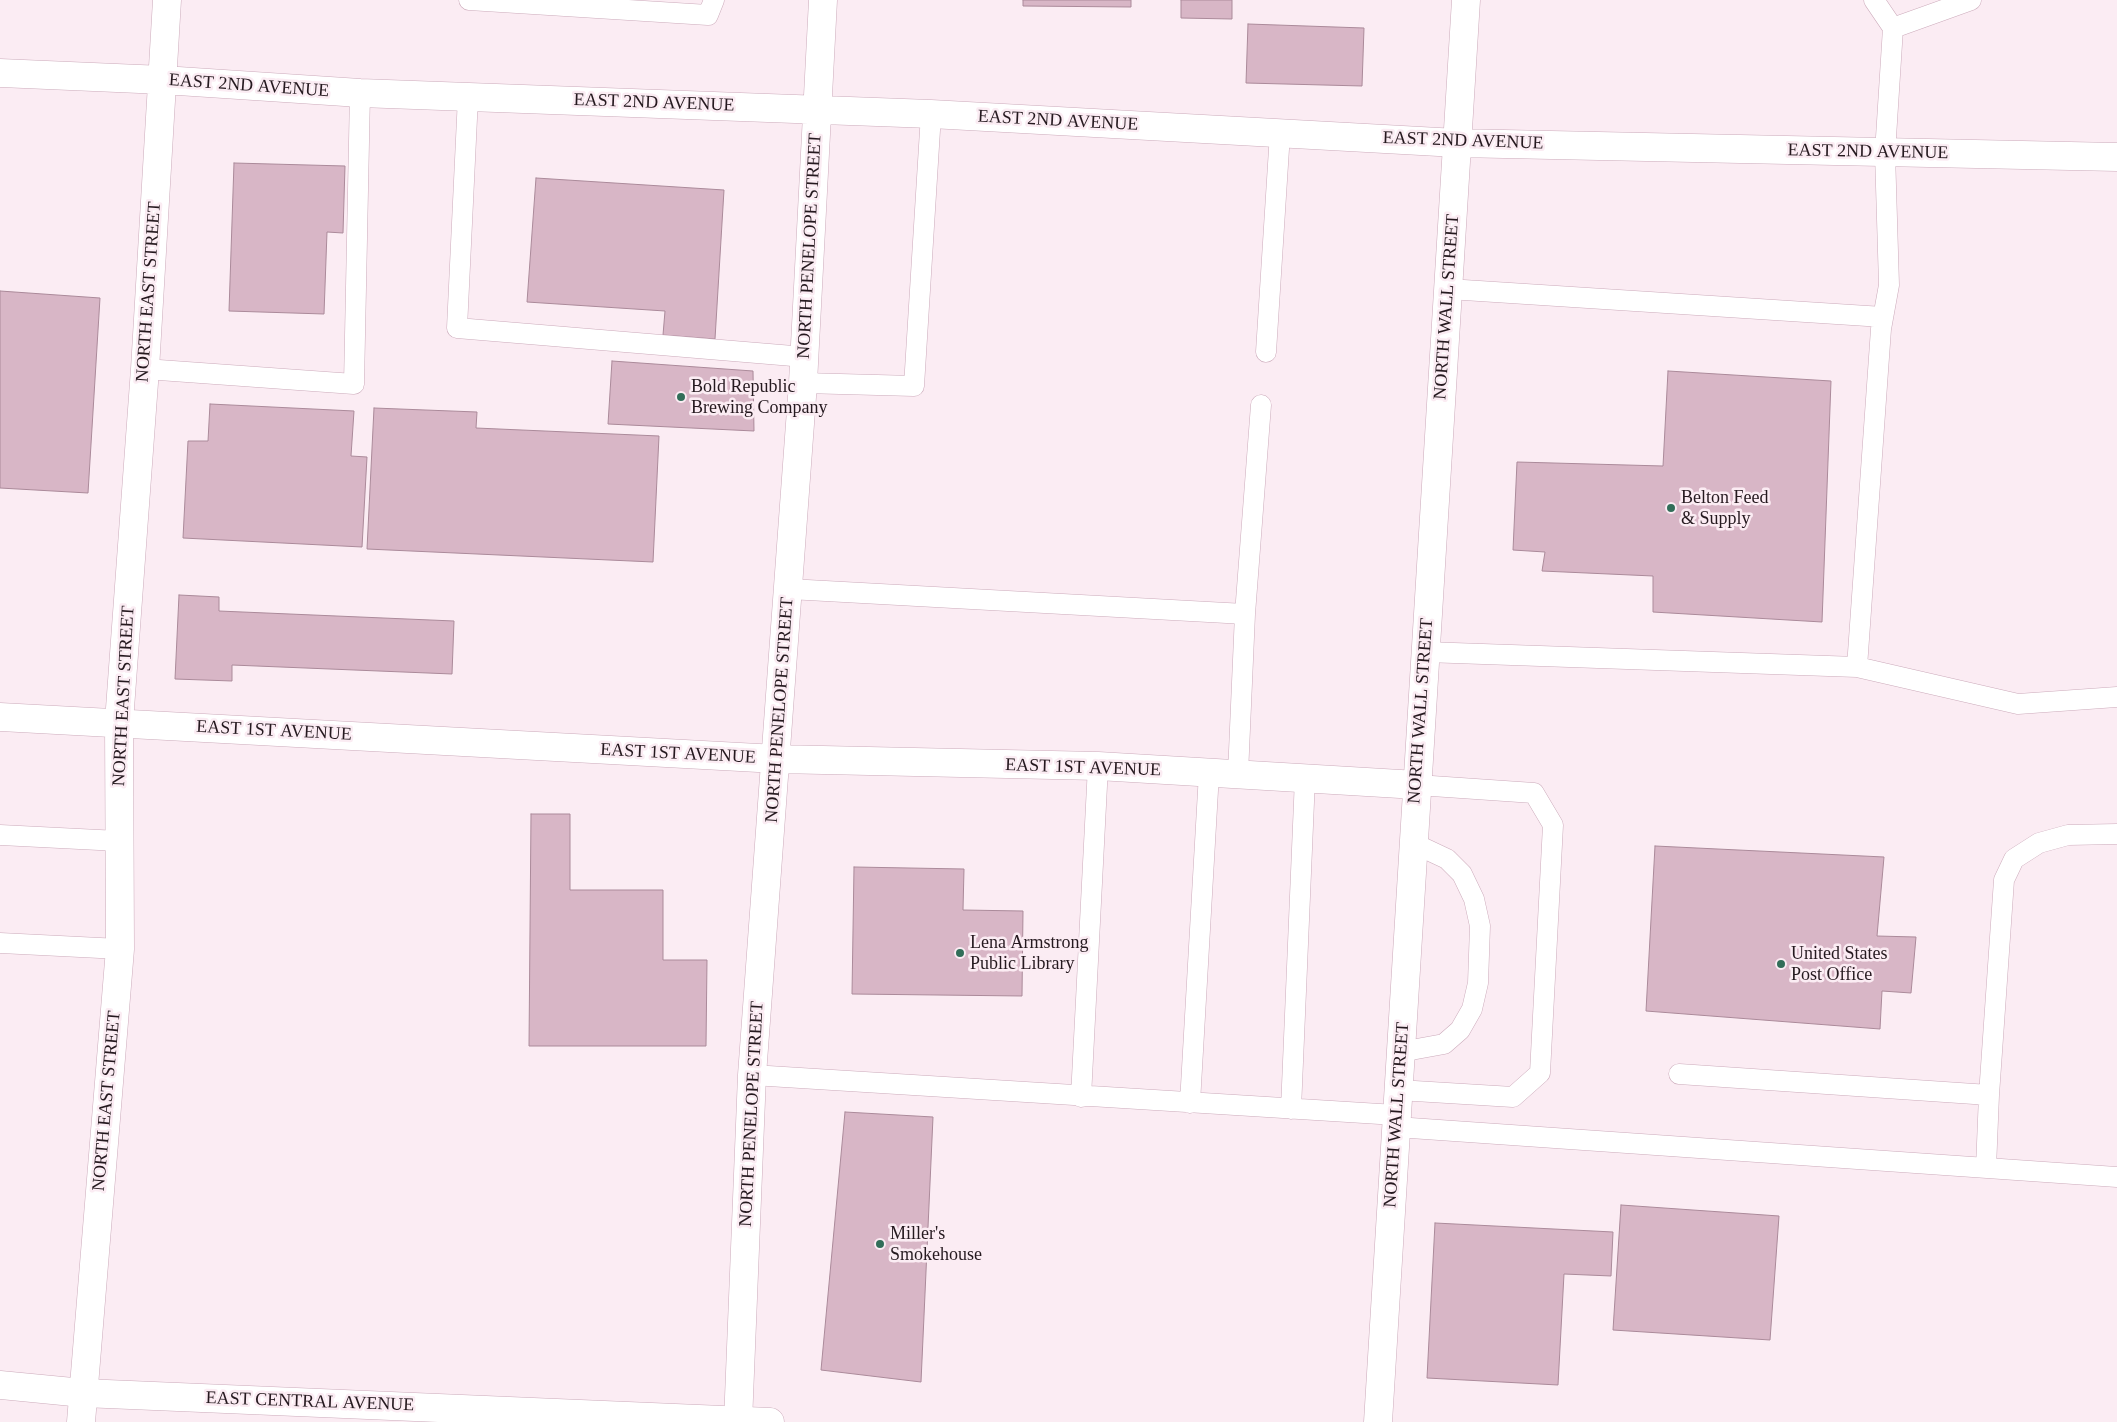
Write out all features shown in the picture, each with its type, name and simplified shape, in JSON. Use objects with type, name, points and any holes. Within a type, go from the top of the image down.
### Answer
[{"type":"street","name":"NORTH EAST STREET","points":[[81,1422],[120,949],[120,722],[145,369],[167,0]]},
{"type":"street","name":"NORTH PENELOPE STREET","points":[[738,1421],[752,1075],[777,760],[804,370],[823,0]]},
{"type":"street","name":"NORTH WALL STREET","points":[[1378,1422],[1466,0]]},
{"type":"street","name":"EAST 2ND AVENUE","points":[[0,73],[163,80],[360,93],[931,114],[1457,143],[2117,157]]},
{"type":"street","name":"EAST 1ST AVENUE","points":[[0,717],[120,722],[777,760],[1098,766],[1417,785]]},
{"type":"street","name":"EAST CENTRAL AVENUE","points":[[0,1385],[82,1392],[770,1422]]},
{"type":"lane","points":[[469,0],[708,15],[714,0]]},
{"type":"lane","points":[[1857,667],[1883,317],[1889,284],[1884,153],[1893,28],[1874,0]]},
{"type":"lane","points":[[1893,28],[1971,0]]},
{"type":"lane","points":[[145,369],[354,384],[360,93]]},
{"type":"lane","points":[[468,97],[457,328],[804,370],[914,386],[931,114]]},
{"type":"lane","points":[[1266,352],[1280,133]]},
{"type":"lane","points":[[1448,290],[1883,317]]},
{"type":"lane","points":[[1238,774],[1245,614],[1261,404]]},
{"type":"lane","points":[[789,589],[1245,614]]},
{"type":"lane","points":[[1425,652],[1857,667],[2018,704],[2117,697]]},
{"type":"lane","points":[[1081,1097],[1098,766]]},
{"type":"lane","points":[[1190,1103],[1209,773]]},
{"type":"lane","points":[[1290,1109],[1305,778]]},
{"type":"lane","points":[[1397,1111],[1513,1097],[1540,1073],[1553,825],[1534,794],[1417,785]]},
{"type":"lane","points":[[1986,1168],[1989,1095],[2004,880],[2014,859],[2039,842],[2068,835],[2117,834]]},
{"type":"lane","points":[[0,835],[119,841]]},
{"type":"lane","points":[[1400,1052],[1444,1044],[1460,1030],[1472,1010],[1478,983],[1480,926],[1474,899],[1462,874],[1447,859],[1413,843]]},
{"type":"lane","points":[[0,943],[120,949]]},
{"type":"lane","points":[[1679,1074],[1989,1095]]},
{"type":"lane","points":[[752,1075],[1290,1109],[1397,1111],[1986,1168],[2117,1177]]},
{"type":"building","points":[[1023,0],[1131,0],[1131,7],[1023,6]]},
{"type":"building","points":[[1181,0],[1232,0],[1232,19],[1181,18]]},
{"type":"building","points":[[1248,24],[1364,28],[1362,86],[1246,83]]},
{"type":"building","points":[[234,163],[345,166],[343,233],[327,232],[324,314],[229,311]]},
{"type":"building","points":[[536,178],[724,190],[715,339],[663,335],[665,311],[527,302]]},
{"type":"building","points":[[0,291],[100,298],[88,493],[0,488]]},
{"type":"building","name":"Bold Republic Brewing Company","points":[[612,361],[753,371],[754,431],[608,424]]},
{"type":"building","name":"Belton Feed & Supply","points":[[1668,371],[1831,381],[1822,622],[1653,612],[1653,576],[1542,571],[1545,552],[1513,550],[1517,462],[1663,466]]},
{"type":"building","points":[[210,404],[354,411],[351,456],[367,457],[362,547],[183,538],[188,441],[208,441]]},
{"type":"building","points":[[374,408],[477,412],[476,428],[659,436],[653,562],[367,549]]},
{"type":"building","points":[[179,595],[219,597],[219,611],[454,621],[452,674],[232,665],[232,681],[175,679]]},
{"type":"building","points":[[531,814],[570,814],[570,890],[663,890],[663,960],[707,960],[706,1046],[529,1046]]},
{"type":"building","name":"United States Post Office","points":[[1655,846],[1884,857],[1877,936],[1916,937],[1911,993],[1882,991],[1880,1029],[1646,1011]]},
{"type":"building","points":[[854,867],[964,869],[963,910],[1023,911],[1022,996],[852,994]]},
{"type":"building","name":"Miller's Smokehouse","points":[[845,1112],[933,1117],[921,1382],[821,1370]]},
{"type":"building","points":[[1621,1205],[1779,1216],[1770,1340],[1613,1330]]},
{"type":"building","points":[[1435,1223],[1613,1232],[1611,1276],[1564,1274],[1558,1385],[1427,1378]]},
{"type":"place","name":"Bold Republic Brewing Company","points":[[681,397]]},
{"type":"place","name":"Belton Feed & Supply","points":[[1671,508]]},
{"type":"place","name":"Lena Armstrong Public Library","points":[[960,953]]},
{"type":"place","name":"United States Post Office","points":[[1781,964]]},
{"type":"place","name":"Miller's Smokehouse","points":[[880,1244]]}]
